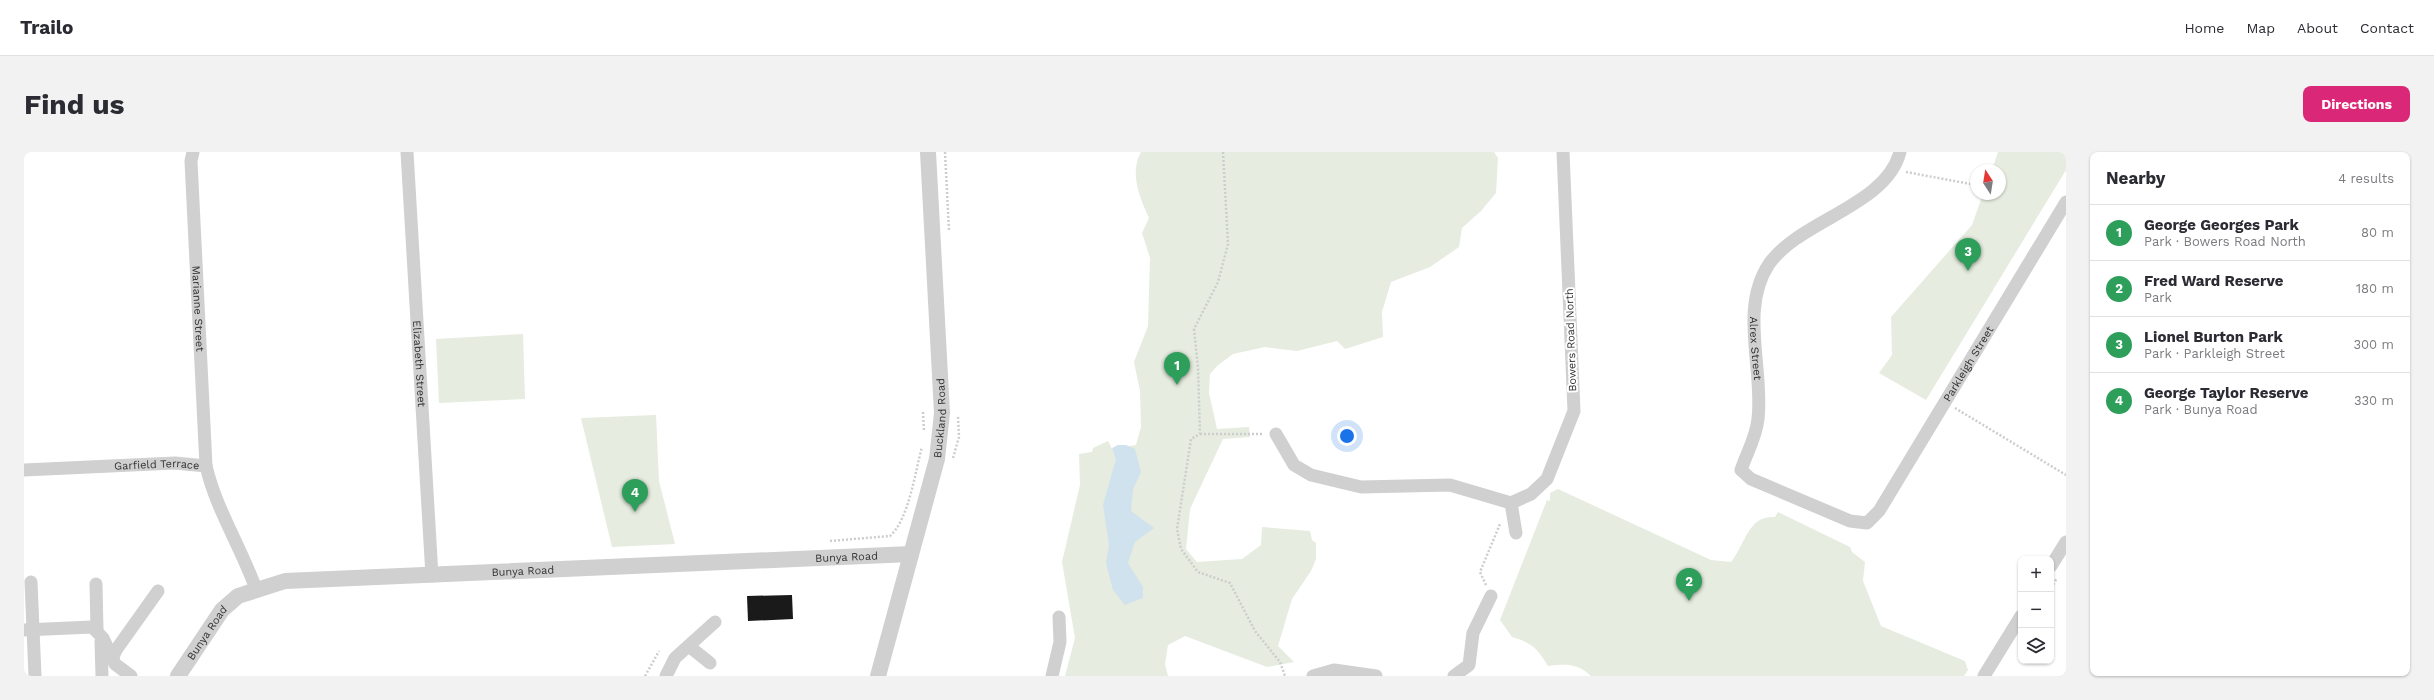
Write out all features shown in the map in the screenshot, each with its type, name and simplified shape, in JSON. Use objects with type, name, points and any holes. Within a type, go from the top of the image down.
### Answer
[{"type":"street","name":"Marianne Street","points":[[193,152],[191,161],[206,466]]},
{"type":"street","name":"Elizabeth Street","points":[[407,152],[432,576]]},
{"type":"street","name":"Buckland Road","points":[[878,676],[937,458],[942,413],[928,152]]},
{"type":"street","name":"Bowers Road North","points":[[1511,508],[1531,494],[1547,479],[1574,411],[1563,152]]},
{"type":"street","name":"Alrex Street","points":[[1867,523],[1850,521],[1751,479],[1741,470],[1754,440],[1758,418],[1754,306],[1760,282],[1770,264],[1786,246],[1869,192],[1893,169],[1900,152]]},
{"type":"street","name":"Parkleigh Street","points":[[1867,523],[1878,511],[2066,202]]},
{"type":"street","points":[[1276,434],[1294,465],[1311,475],[1362,487],[1450,485],[1511,508],[1516,533]]},
{"type":"street","name":"Garfield Terrace","points":[[24,470],[175,463],[206,466],[211,488],[239,546],[256,588]]},
{"type":"street","points":[[2054,561],[2066,542]]},
{"type":"street","name":"Bunya Road","points":[[178,676],[222,610],[238,596],[256,588],[285,581],[432,576],[911,554]]},
{"type":"street","points":[[31,582],[28,630],[35,676]]},
{"type":"street","points":[[96,584],[102,676]]},
{"type":"street","points":[[112,659],[116,650],[158,591]]},
{"type":"street","points":[[1454,676],[1469,665],[1473,633],[1491,596]]},
{"type":"street","points":[[1052,676],[1060,642],[1059,617]]},
{"type":"street","points":[[1984,676],[2018,621]]},
{"type":"street","points":[[666,676],[675,658],[690,647],[716,622]]},
{"type":"street","points":[[28,630],[92,627],[99,632],[115,664],[131,676]]},
{"type":"street","points":[[690,647],[710,663]]},
{"type":"street","points":[[1312,676],[1334,670],[1376,676]]},
{"type":"path","points":[[1200,434],[1198,368],[1194,329],[1218,282],[1228,244],[1223,152]]},
{"type":"path","points":[[1893,169],[1970,184]]},
{"type":"path","points":[[1945,402],[2066,475]]},
{"type":"path","points":[[923,412],[923,439]]},
{"type":"path","points":[[1276,434],[1200,434],[1191,439],[1177,530],[1181,549],[1198,572],[1230,583],[1255,631],[1280,662],[1285,676]]},
{"type":"path","points":[[822,543],[845,538],[890,536],[902,520],[923,444]]},
{"type":"path","points":[[1491,596],[1480,572],[1504,514],[1511,508]]},
{"type":"path","points":[[645,676],[659,651]]},
{"type":"shaded area","points":[[1141,152],[1494,152],[1498,158],[1496,193],[1481,211],[1462,228],[1459,247],[1430,267],[1391,282],[1382,312],[1383,337],[1345,349],[1337,341],[1297,351],[1265,347],[1233,354],[1217,366],[1210,374],[1209,393],[1217,429],[1249,427],[1250,437],[1223,439],[1190,509],[1186,549],[1197,562],[1242,559],[1261,545],[1262,527],[1310,531],[1312,540],[1316,543],[1316,559],[1311,571],[1292,599],[1278,646],[1294,662],[1267,667],[1185,636],[1168,645],[1165,664],[1168,676],[1065,676],[1075,638],[1062,562],[1080,485],[1079,454],[1092,452],[1093,448],[1108,441],[1112,449],[1136,445],[1141,427],[1140,391],[1134,362],[1148,326],[1150,258],[1142,233],[1149,218],[1139,194],[1136,177],[1136,168]]},
{"type":"shaded area","points":[[1998,152],[2066,152],[2066,170],[1926,400],[1879,373],[1892,355],[1891,317],[1972,225],[1981,200],[2006,200],[2006,164],[1994,164]]},
{"type":"shaded area","points":[[523,334],[525,399],[439,403],[436,339]]},
{"type":"shaded area","points":[[656,415],[659,481],[675,544],[612,547],[581,418]]},
{"type":"shaded area","points":[[1558,489],[1711,560],[1731,562],[1753,525],[1766,518],[1775,517],[1778,512],[1850,547],[1852,552],[1865,562],[1863,581],[1881,626],[1965,661],[1968,670],[1964,676],[1591,676],[1581,669],[1571,665],[1548,666],[1537,650],[1529,644],[1512,637],[1500,620],[1547,500],[1550,501],[1550,493]]},
{"type":"water","points":[[1118,445],[1126,445],[1135,449],[1141,472],[1133,489],[1131,511],[1154,528],[1135,542],[1128,563],[1143,587],[1143,598],[1125,605],[1113,590],[1106,563],[1109,545],[1103,505],[1116,459],[1112,448]]},
{"type":"building","points":[[792,595],[793,619],[748,621],[747,596]]},
{"type":"place","name":"Lionel Burton Park","points":[[1968,271]]},
{"type":"place","name":"George Georges Park","points":[[1177,385]]},
{"type":"place","name":"George Taylor Reserve","points":[[635,512]]},
{"type":"place","name":"Fred Ward Reserve","points":[[1689,601]]}]
